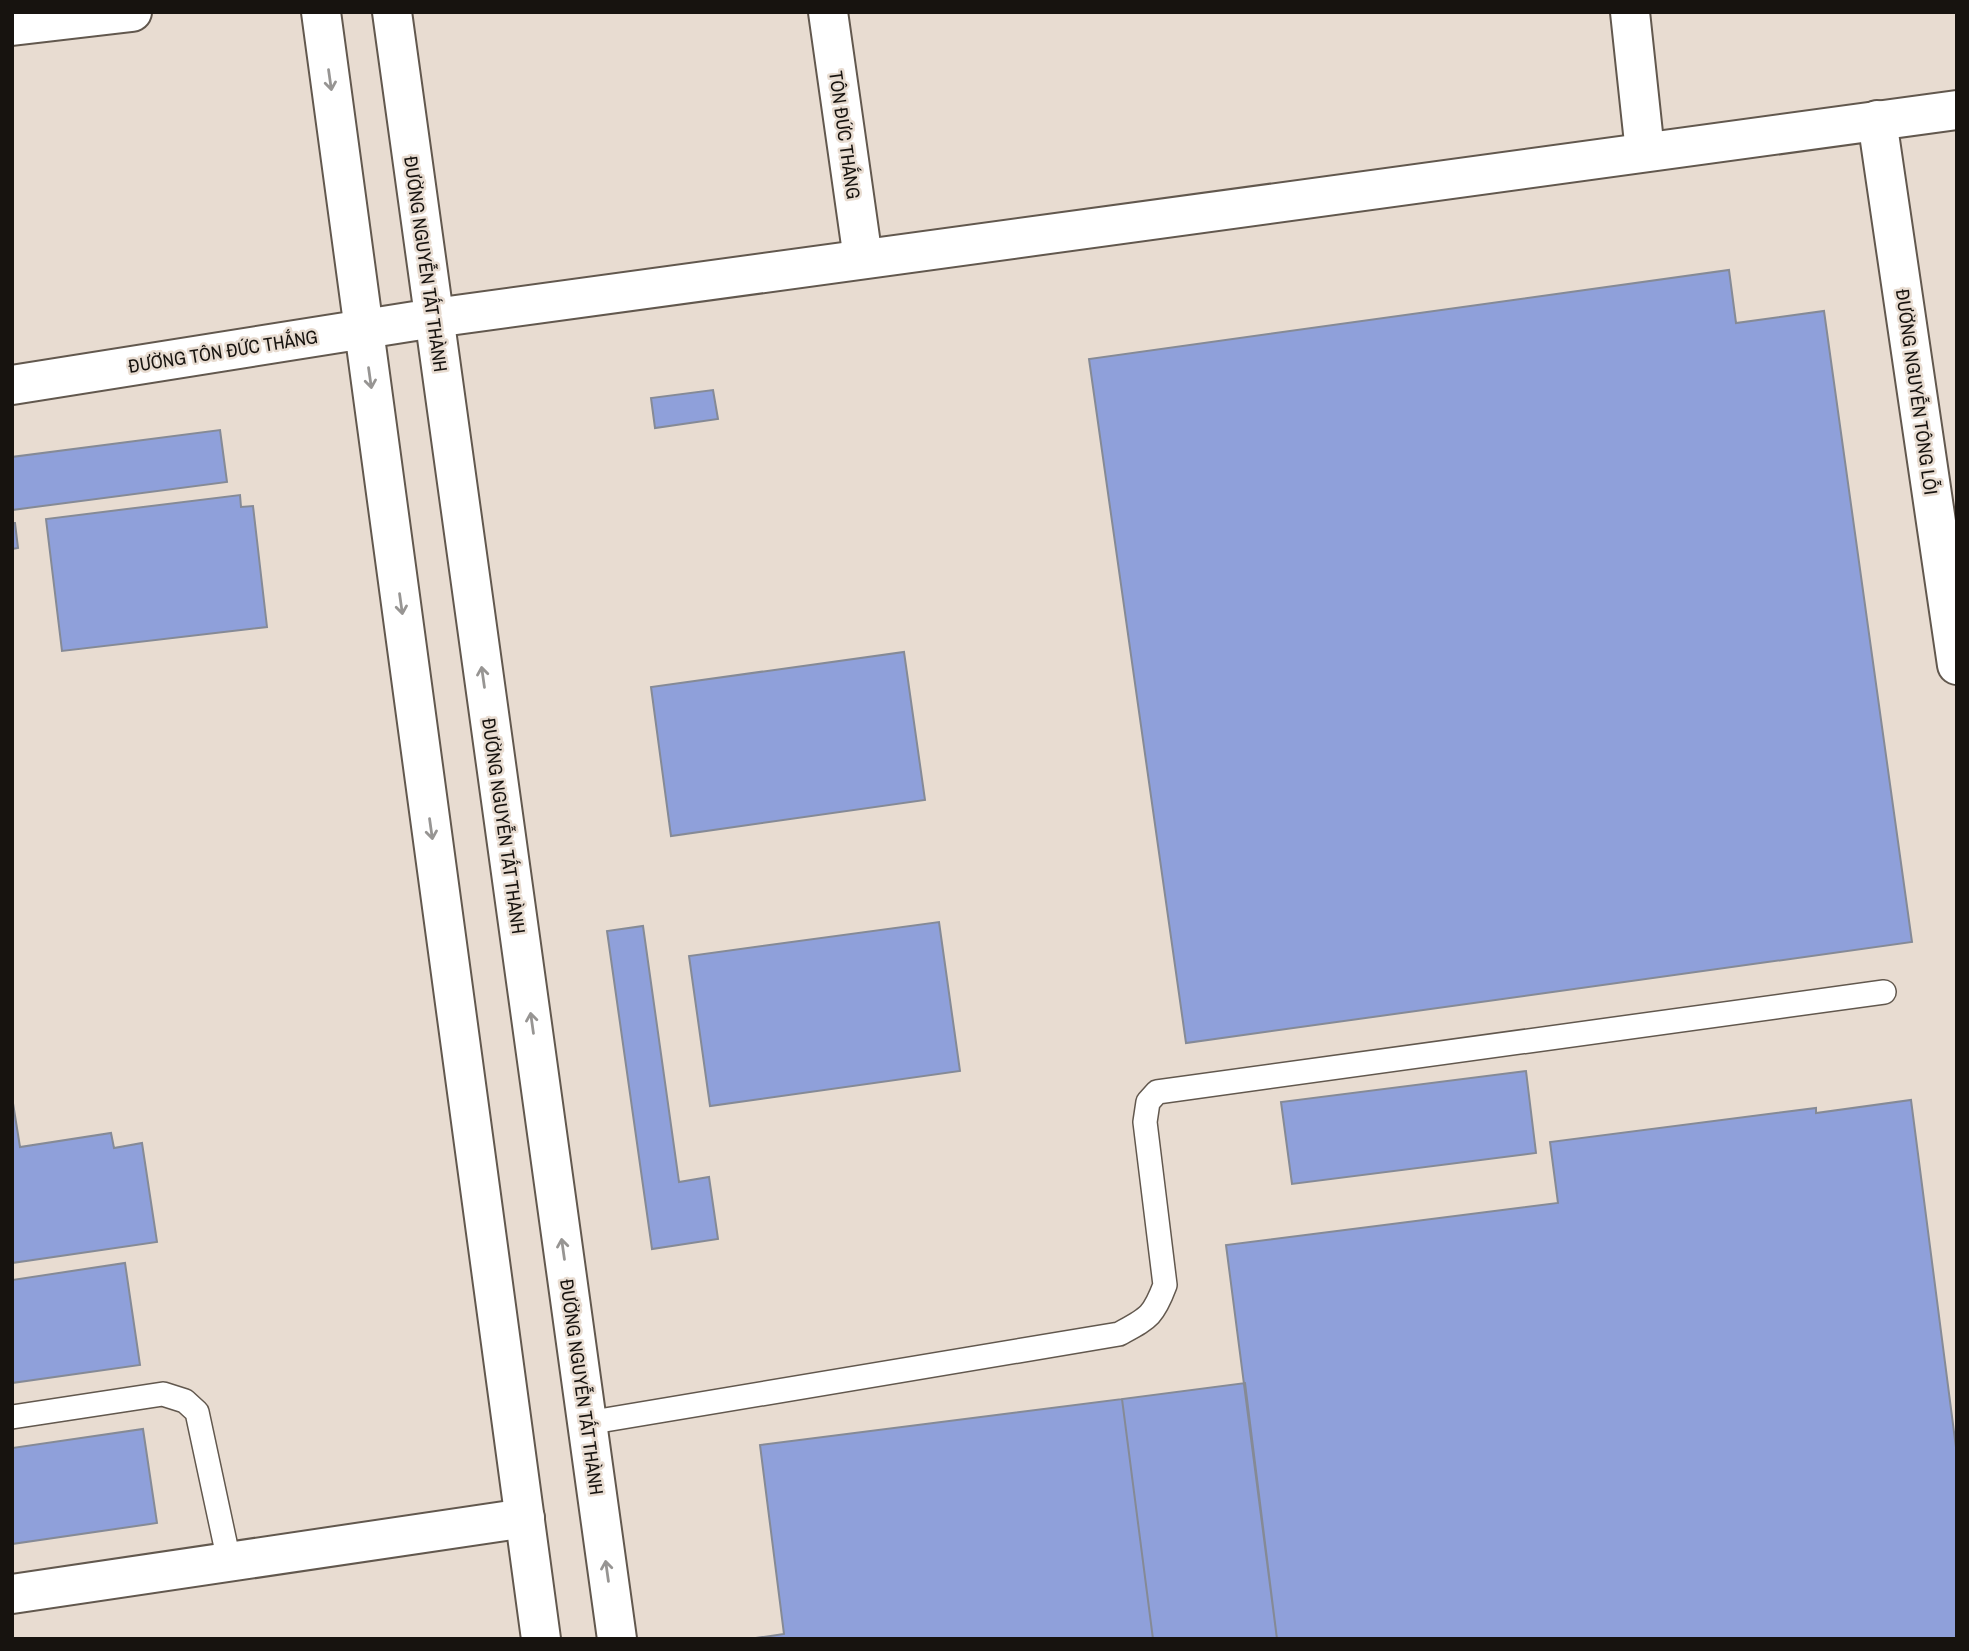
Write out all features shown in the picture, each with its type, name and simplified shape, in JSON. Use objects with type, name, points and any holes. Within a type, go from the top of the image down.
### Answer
[{"type":"main road","points":[[12,26],[132,12]]},
{"type":"main road","points":[[321,12],[541,1639]]},
{"type":"main road","name":"ĐƯỜNG NGUYỄN TẤT THÀNH","points":[[392,12],[617,1639]]},
{"type":"main road","name":"TÔN ĐỨC THẮNG","points":[[828,12],[863,259]]},
{"type":"main road","points":[[1630,12],[1645,152]]},
{"type":"main road","name":"ĐƯỜNG TÔN ĐỨC THẮNG","points":[[12,385],[433,318],[1957,110]]},
{"type":"main road","name":"ĐƯỜNG NGUYỄN TÔNG LỖI","points":[[1877,120],[1957,665]]},
{"type":"main road","points":[[12,1594],[525,1518]]},
{"type":"lane","points":[[587,1423],[1119,1334],[1145,1320],[1155,1310],[1165,1285],[1145,1122],[1148,1102],[1157,1092],[1884,992]]},
{"type":"lane","points":[[12,1417],[163,1394],[185,1401],[197,1412],[229,1561]]},
{"type":"building","points":[[1729,270],[1736,323],[1824,311],[1912,942],[1186,1043],[1089,359]]},
{"type":"building","points":[[713,390],[718,419],[655,428],[651,398]]},
{"type":"building","points":[[220,430],[227,482],[12,510],[12,457]]},
{"type":"building","points":[[240,495],[241,507],[253,506],[267,627],[62,651],[46,519]]},
{"type":"building","points":[[12,523],[15,523],[18,548],[12,549]]},
{"type":"building","points":[[904,652],[925,800],[671,836],[651,687]]},
{"type":"building","points":[[939,922],[960,1071],[710,1106],[689,956]]},
{"type":"building","points":[[643,926],[679,1182],[709,1177],[718,1239],[652,1249],[607,931]]},
{"type":"building","points":[[1526,1071],[1536,1153],[1292,1184],[1281,1102]]},
{"type":"building","points":[[12,1097],[20,1147],[111,1133],[114,1148],[142,1143],[157,1242],[12,1263]]},
{"type":"building","points":[[1911,1100],[1957,1455],[1957,1639],[1277,1639],[1226,1245],[1558,1203],[1550,1142],[1816,1108],[1816,1113]]},
{"type":"building","points":[[125,1263],[140,1365],[12,1383],[12,1280]]},
{"type":"building","points":[[1245,1383],[1277,1639],[1153,1639],[1122,1399]]},
{"type":"building","points":[[1122,1399],[1153,1639],[749,1639],[784,1634],[760,1445]]},
{"type":"building","points":[[143,1429],[157,1523],[12,1544],[12,1448]]}]
